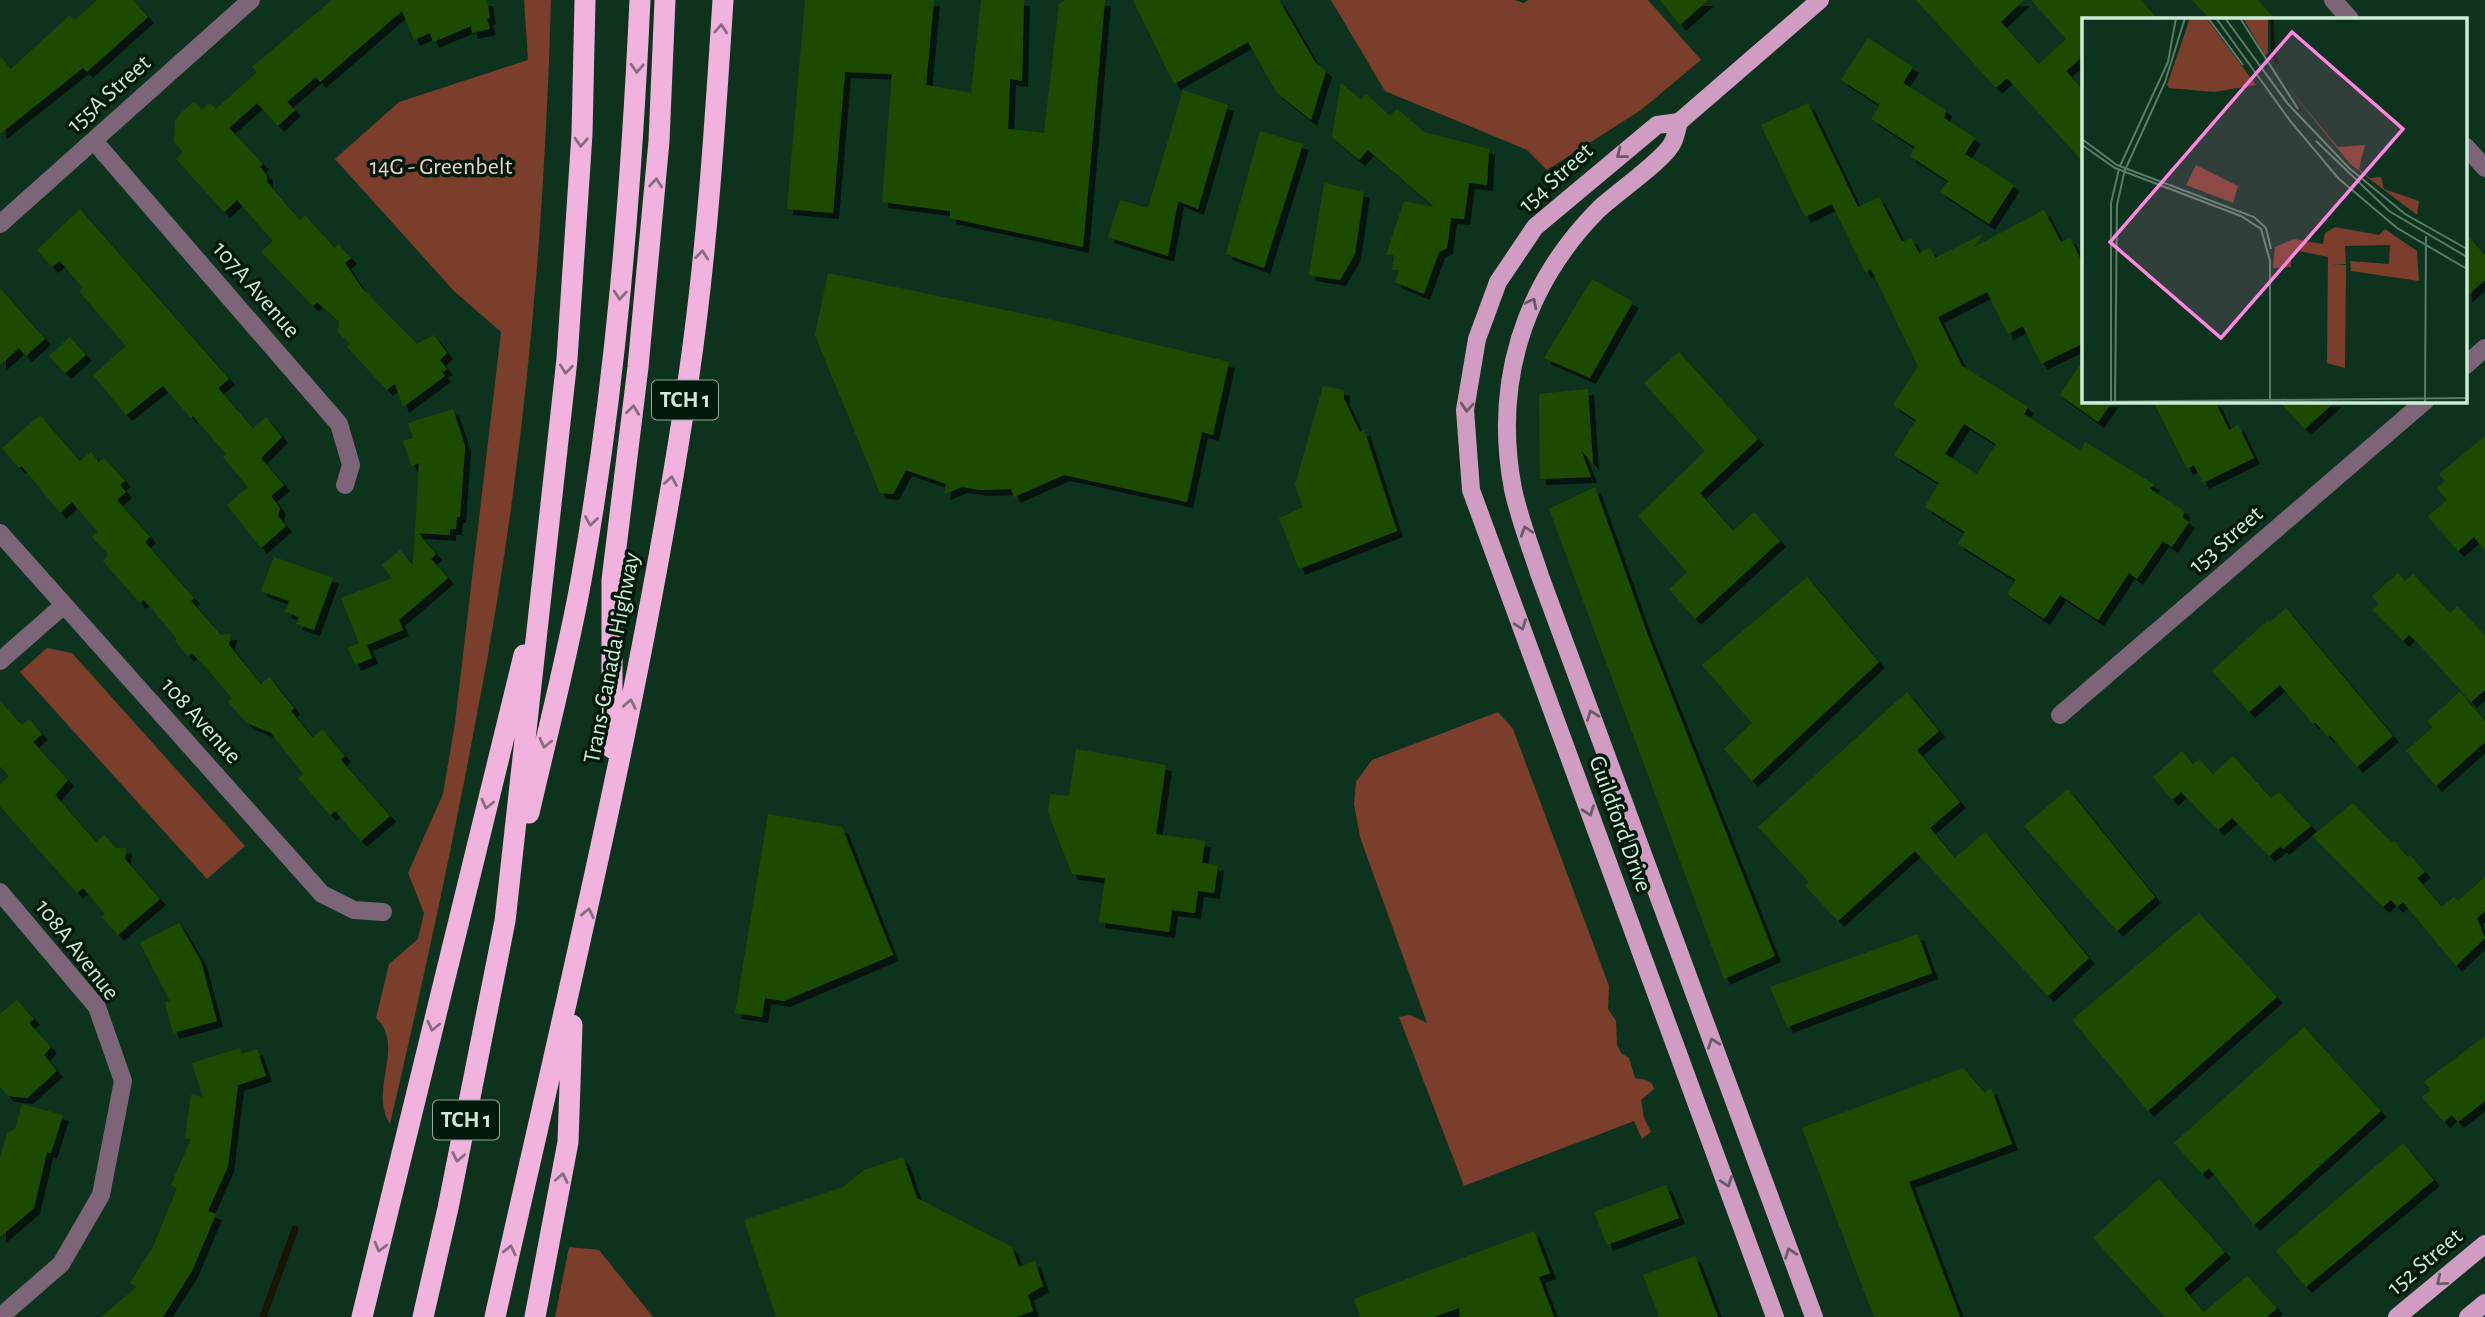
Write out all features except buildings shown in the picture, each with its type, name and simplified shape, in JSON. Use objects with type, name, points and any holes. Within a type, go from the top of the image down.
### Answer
[{"type":"highway","name":"TCH 1","points":[[423,1317],[448,1208],[505,921],[567,359],[582,134],[585,0]]},
{"type":"highway","points":[[505,921],[582,576],[612,377],[633,139],[640,0]]},
{"type":"highway","points":[[612,795],[612,580],[638,367],[660,141],[666,0]]},
{"type":"highway","name":"Trans-Canada Highway","points":[[495,1317],[573,980],[654,588],[689,372],[714,146],[723,0]]},
{"type":"highway","points":[[362,1317],[545,572]]},
{"type":"highway","points":[[535,1317],[568,1142],[573,980]]},
{"type":"main road","name":"154 Street","points":[[1511,367],[1528,309],[1559,254],[1598,210],[1672,144],[1679,122],[1820,0]]},
{"type":"main road","name":"154 Street","points":[[1477,339],[1498,282],[1535,227],[1657,125],[1679,122]]},
{"type":"main road","name":"Guildford Drive","points":[[1477,339],[1465,410],[1471,490],[1775,1317]]},
{"type":"main road","name":"Guildford Drive","points":[[1511,367],[1506,440],[1521,516],[1814,1317]]},
{"type":"main road","name":"152 Street","points":[[2397,1317],[2485,1244]]},
{"type":"main road","points":[[2468,1317],[2485,1303]]},
{"type":"street","name":"155A Street","points":[[0,224],[251,0]]},
{"type":"street","points":[[2333,0],[2349,18]]},
{"type":"street","name":"107A Avenue","points":[[94,141],[339,424],[351,466],[345,485]]},
{"type":"street","points":[[2468,148],[2485,168]]},
{"type":"street","points":[[2468,363],[2485,348]]},
{"type":"street","name":"153 Street","points":[[2060,715],[2424,402]]},
{"type":"street","name":"108 Avenue","points":[[0,533],[322,894],[354,910],[383,912]]},
{"type":"street","points":[[0,661],[65,605]]},
{"type":"street","name":"108A Avenue","points":[[0,892],[97,1007],[123,1081],[101,1195],[61,1264],[0,1317]]},
{"type":"green space","name":"14G - Greenbelt","points":[[524,0],[551,0],[544,165],[523,414],[487,660],[442,893],[390,1124],[384,1111],[383,1097],[388,1042],[384,1029],[376,1018],[389,964],[418,939],[424,913],[408,873],[443,794],[455,723],[501,332],[454,291],[335,159],[399,102],[528,60]]},
{"type":"green space","points":[[1331,0],[1514,0],[1524,3],[1528,0],[1648,0],[1701,60],[1641,110],[1547,170],[1527,150],[1385,91]]},
{"type":"green space","points":[[47,648],[72,653],[245,846],[207,879],[20,672]]},
{"type":"green space","points":[[1498,712],[1513,729],[1609,986],[1608,1009],[1616,1021],[1617,1045],[1621,1053],[1629,1058],[1635,1078],[1647,1080],[1653,1086],[1654,1089],[1641,1100],[1644,1118],[1651,1132],[1642,1139],[1634,1121],[1464,1186],[1399,1017],[1410,1015],[1427,1023],[1360,837],[1354,804],[1356,782],[1372,760]]},
{"type":"green space","points":[[569,1247],[599,1250],[653,1317],[555,1317]]},
{"type":"waterway","points":[[263,1317],[295,1229]]}]
